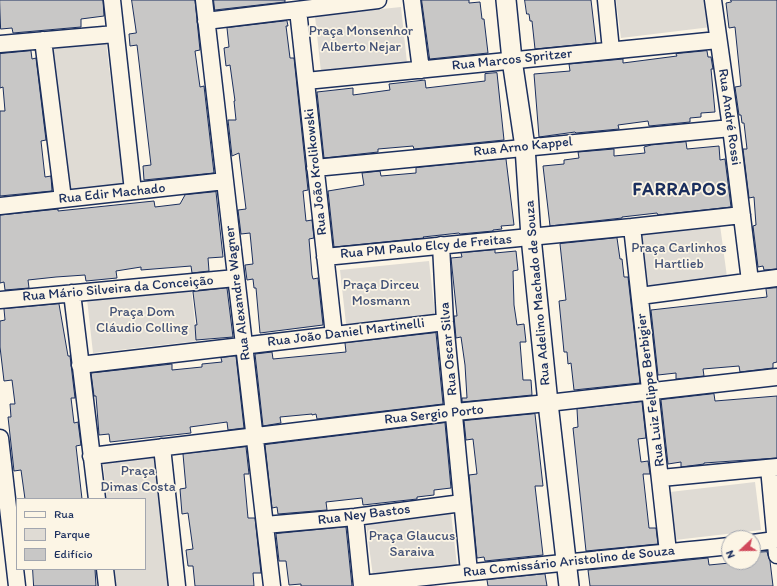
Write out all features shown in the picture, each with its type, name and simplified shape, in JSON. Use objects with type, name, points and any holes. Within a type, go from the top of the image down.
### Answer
[{"type":"street","points":[[112,0],[133,191]]},
{"type":"street","name":"Rua Alexandre Wagner","points":[[204,0],[272,586]]},
{"type":"street","points":[[206,21],[378,0]]},
{"type":"street","points":[[412,0],[420,70]]},
{"type":"street","name":"Rua Adelino Machado de Souza","points":[[506,0],[512,60],[525,147],[531,237],[569,586]]},
{"type":"street","points":[[606,0],[611,50]]},
{"type":"street","name":"Rua André Rossi","points":[[713,0],[750,281]]},
{"type":"street","name":"Rua João Krolikowski","points":[[298,10],[334,335]]},
{"type":"street","points":[[0,44],[115,34]]},
{"type":"street","points":[[43,40],[63,199]]},
{"type":"street","name":"Rua Marcos Spritzer","points":[[306,81],[718,40]]},
{"type":"street","name":"Rua Arno Kappel","points":[[315,168],[731,128]]},
{"type":"street","name":"Rua Edir Machado","points":[[0,206],[225,181]]},
{"type":"street","name":"Rua PM Paulo Elcy de Freitas","points":[[325,257],[632,227],[742,214]]},
{"type":"street","name":"Rua Luiz Felippe Berbigier","points":[[632,227],[668,552]]},
{"type":"street","name":"Rua Oscar Silva","points":[[441,245],[445,322],[455,412],[469,572]]},
{"type":"street","name":"Rua Mário Silveira da Conceição","points":[[0,300],[236,278]]},
{"type":"street","points":[[640,296],[777,278]]},
{"type":"street","points":[[72,293],[97,498]]},
{"type":"street","name":"Rua João Daniel Martinelli","points":[[80,365],[445,322]]},
{"type":"street","name":"Rua Sergio Porto","points":[[91,456],[455,412],[548,404],[777,377]]},
{"type":"street","points":[[0,438],[17,586]]},
{"type":"street","points":[[162,447],[177,586]]},
{"type":"street","points":[[661,478],[773,468],[776,548],[761,545]]},
{"type":"street","name":"Rua Ney Bastos","points":[[265,525],[355,517],[462,503]]},
{"type":"street","points":[[355,517],[362,585]]},
{"type":"street","name":"Rua Comissário Aristolino de Souza","points":[[362,585],[469,572],[566,564],[721,547]]},
{"type":"street","points":[[105,570],[107,586]]},
{"type":"green space","points":[[616,0],[707,0],[711,27],[621,38]]},
{"type":"green space","name":"Praça Monsenhor Alberto Nejar","points":[[401,7],[407,63],[321,72],[315,16]]},
{"type":"green space","points":[[106,42],[124,186],[69,192],[52,49]]},
{"type":"green space","name":"Praça Carlinhos Hartlieb","points":[[720,225],[727,277],[638,288],[632,236]]},
{"type":"green space","name":"Praça Dirceu Mosmann","points":[[429,261],[435,315],[346,324],[340,270]]},
{"type":"green space","name":"Praça Dom Cláudio Colling","points":[[191,287],[197,341],[93,353],[87,299]]},
{"type":"green space","name":"Praça Dimas Costa","points":[[156,457],[170,586],[116,586],[114,570],[146,570],[146,498],[107,498],[103,462]]},
{"type":"green space","points":[[755,482],[761,530],[721,530],[721,535],[675,540],[670,492]]},
{"type":"green space","name":"Praça Glaucus Saraiva","points":[[451,513],[457,565],[373,576],[366,524]]},
{"type":"building","points":[[0,0],[103,0],[104,16],[81,19],[81,27],[13,33],[12,28],[1,29]]},
{"type":"building","points":[[132,0],[195,0],[200,50],[195,51],[200,87],[204,86],[214,173],[144,180],[143,166],[151,165],[137,45],[130,46],[129,34],[136,33]]},
{"type":"building","points":[[214,0],[285,0],[285,2],[215,10]]},
{"type":"building","points":[[422,0],[469,0],[469,3],[480,2],[482,19],[484,19],[488,53],[430,59]]},
{"type":"building","points":[[525,0],[591,0],[596,43],[535,49],[532,21],[530,21],[529,14],[527,14]]},
{"type":"building","points":[[731,0],[777,0],[777,269],[764,270],[763,266],[758,267],[753,226],[756,225],[754,197],[749,198],[743,149],[747,149],[744,123],[742,123],[741,115],[739,115],[735,87],[741,86],[735,27],[729,28],[726,3],[731,2]]},
{"type":"building","points":[[287,21],[288,26],[286,26],[290,58],[294,58],[308,190],[303,191],[306,221],[312,220],[314,238],[309,239],[312,275],[313,279],[318,278],[323,325],[260,333],[256,288],[254,288],[253,279],[247,280],[245,265],[253,264],[250,233],[241,234],[238,210],[246,209],[239,153],[232,156],[228,120],[236,120],[235,101],[230,65],[226,66],[224,48],[229,47],[227,28]]},
{"type":"building","points":[[31,51],[32,59],[36,58],[46,140],[41,141],[45,177],[51,176],[52,191],[0,196],[0,111],[5,111],[3,87],[0,88],[0,54]]},
{"type":"building","points":[[707,51],[708,57],[711,57],[713,69],[711,69],[715,112],[701,113],[701,117],[690,118],[690,122],[649,126],[648,121],[618,125],[619,129],[575,132],[539,137],[534,74],[570,71],[569,64],[623,59],[623,63],[677,56],[676,54]]},
{"type":"building","points":[[497,73],[504,140],[414,149],[413,146],[378,149],[378,152],[324,158],[317,92],[353,88],[353,95],[390,90],[389,84],[425,80],[426,88],[485,81],[485,74]]},
{"type":"building","points":[[686,142],[687,149],[719,146],[720,160],[725,159],[731,207],[658,215],[657,213],[550,226],[543,166],[564,164],[564,160],[579,158],[578,152],[614,149],[614,156],[645,153],[644,147],[651,145]]},
{"type":"building","points":[[506,159],[514,225],[501,226],[502,229],[493,231],[459,233],[334,247],[328,191],[364,185],[362,173],[380,171],[381,176],[416,173],[416,168]]},
{"type":"building","points":[[216,192],[223,257],[208,258],[209,271],[192,273],[191,266],[141,270],[141,267],[116,271],[117,278],[86,281],[85,275],[28,280],[29,288],[5,290],[4,282],[0,283],[0,215],[58,209],[58,211],[154,201],[155,207],[180,204],[185,195]]},
{"type":"building","points":[[617,238],[620,259],[622,259],[624,277],[628,277],[640,383],[574,390],[571,363],[568,364],[567,352],[564,352],[559,301],[566,300],[560,244]]},
{"type":"building","points":[[495,250],[495,253],[516,251],[518,270],[513,271],[514,305],[517,325],[524,324],[526,342],[520,342],[523,380],[531,380],[532,395],[462,402],[462,398],[467,398],[465,365],[461,337],[456,338],[454,316],[457,316],[451,258],[462,257],[461,253]]},
{"type":"building","points":[[227,288],[233,337],[196,340],[195,325],[197,325],[193,292]]},
{"type":"building","points":[[777,288],[777,362],[773,363],[773,368],[740,372],[739,366],[703,369],[704,376],[676,379],[676,373],[658,375],[651,310],[767,297],[766,289]]},
{"type":"building","points":[[59,304],[68,356],[70,356],[75,398],[71,398],[74,423],[78,422],[81,445],[76,446],[82,498],[25,498],[21,470],[14,471],[8,417],[11,417],[10,404],[15,404],[12,380],[4,381],[0,347],[0,321],[5,320],[4,309]]},
{"type":"building","points":[[436,333],[443,404],[317,419],[316,414],[280,417],[281,423],[263,426],[255,354],[272,352],[273,359],[346,352],[345,343]]},
{"type":"building","points":[[236,356],[244,428],[228,430],[227,422],[190,427],[191,433],[110,442],[109,434],[99,435],[96,396],[94,396],[91,373],[172,364],[172,370],[202,367],[202,364],[222,362],[221,358]]},
{"type":"building","points":[[714,394],[715,401],[777,396],[777,458],[704,463],[681,467],[681,462],[668,464],[661,400]]},
{"type":"building","points":[[642,402],[646,438],[638,439],[641,462],[648,461],[650,474],[643,474],[649,528],[656,528],[658,544],[586,551],[573,428],[578,427],[577,409]]},
{"type":"building","points":[[535,414],[543,486],[535,486],[543,555],[485,561],[484,557],[477,558],[469,475],[477,474],[473,439],[466,440],[464,421]]},
{"type":"building","points":[[445,423],[451,488],[434,490],[434,495],[417,497],[417,499],[363,505],[362,498],[326,502],[327,510],[278,514],[277,507],[272,508],[265,445]]},
{"type":"building","points":[[246,447],[249,474],[244,474],[248,518],[255,518],[261,573],[253,573],[254,586],[195,586],[193,566],[188,566],[186,550],[193,549],[188,513],[182,514],[180,489],[186,488],[183,454]]},
{"type":"building","points":[[346,527],[352,586],[289,585],[286,561],[279,561],[276,534]]},
{"type":"building","points":[[761,552],[767,552],[770,561],[773,586],[590,586],[588,570],[708,558],[709,565],[721,564],[721,570],[761,570]]},
{"type":"building","points":[[33,570],[95,570],[96,586],[34,586]]},
{"type":"building","points":[[545,574],[547,586],[488,586],[487,580]]},
{"type":"district","name":"FARRAPOS","points":[[680,190]]}]
